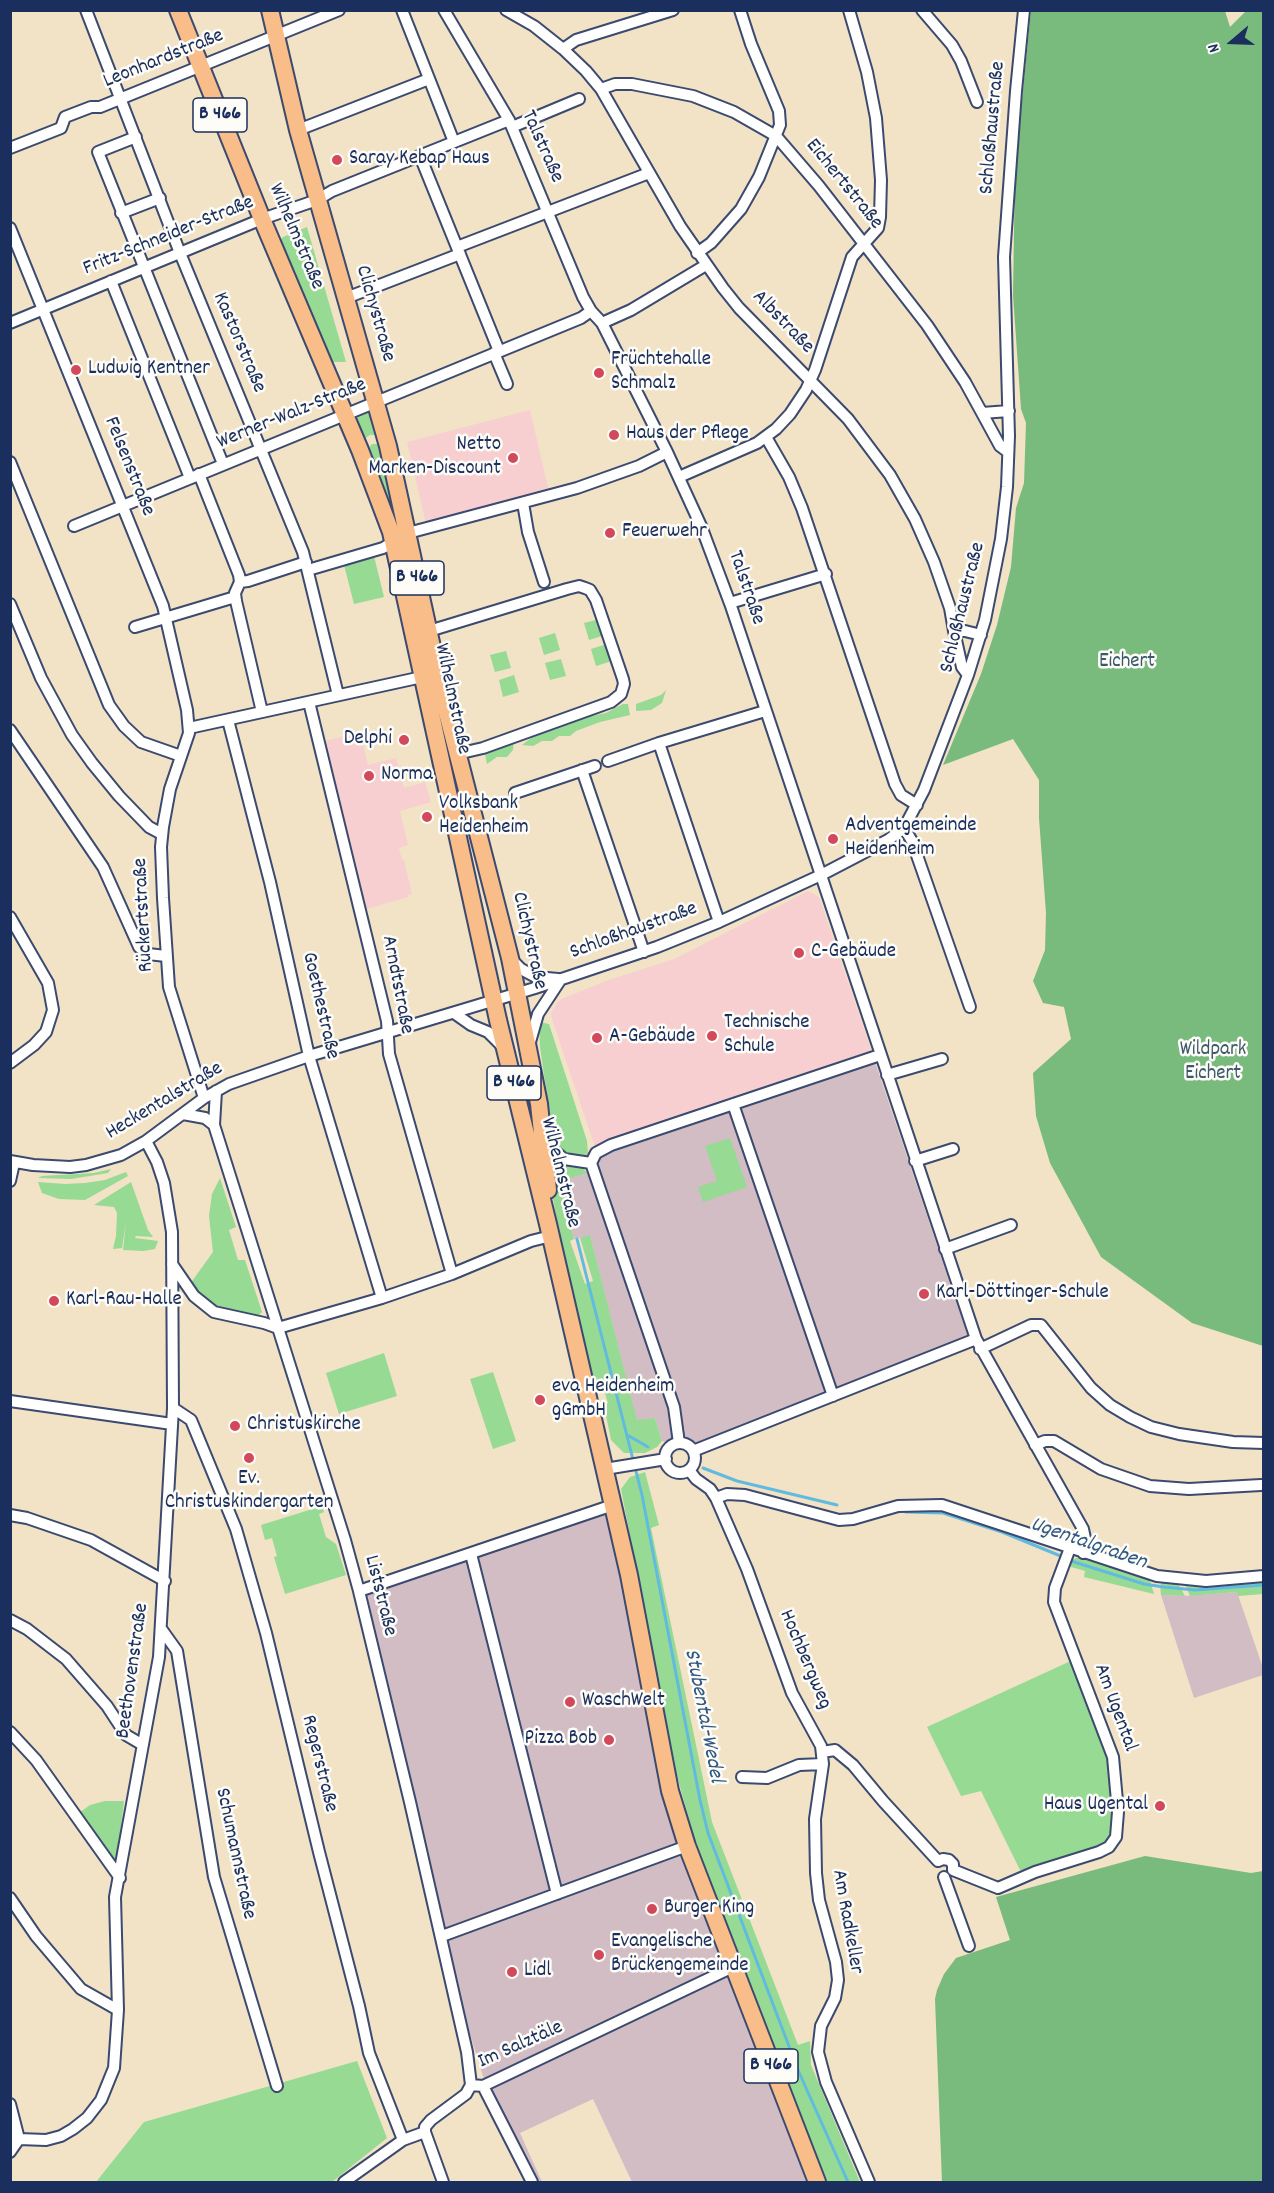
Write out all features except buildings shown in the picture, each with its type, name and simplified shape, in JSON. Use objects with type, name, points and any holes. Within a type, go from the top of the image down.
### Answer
[{"type":"main road","name":"Wilhelmstraße","points":[[178,10],[262,219],[346,415],[385,513],[401,537],[422,677],[505,1050],[550,1230],[605,1469],[642,1638],[670,1791],[687,1846],[818,2182]]},
{"type":"main road","name":"Clichystraße","points":[[270,10],[298,130],[388,446],[401,537],[429,631],[457,754],[510,958],[539,1104],[548,1177],[550,1230]]},
{"type":"main road","points":[[360,450],[363,444],[371,439],[380,440],[388,446]]},
{"type":"street","name":"Kastorstraße","points":[[86,10],[180,253],[307,566],[338,695]]},
{"type":"street","name":"Leonhardstraße","points":[[10,148],[61,128],[65,117],[91,107],[100,107],[339,10]]},
{"type":"street","points":[[402,10],[454,142]]},
{"type":"street","name":"Talstraße","points":[[444,10],[511,124],[583,297],[591,311],[602,323],[667,452],[701,526],[730,603],[978,1344],[1083,1529],[1086,1543],[1083,1553]]},
{"type":"street","name":"Albstraße","points":[[506,10],[534,26],[563,49],[602,89],[697,253],[739,308],[858,431],[899,489],[939,574],[962,667],[968,675]]},
{"type":"street","points":[[563,49],[576,40],[673,10]]},
{"type":"street","points":[[697,253],[711,243],[741,208],[759,177],[780,125],[779,111],[751,44],[740,10]]},
{"type":"street","points":[[679,477],[747,448],[766,437],[790,414],[810,381],[852,256],[875,233],[879,223],[879,148],[872,94],[849,10]]},
{"type":"street","points":[[922,10],[952,45],[965,69],[977,102]]},
{"type":"street","name":"Schloßhaustraße","points":[[495,1001],[644,952],[719,922],[820,875],[888,840],[904,828],[917,805],[968,675],[981,635],[1001,539],[1006,499],[1009,411],[1004,297],[1005,248],[1024,10]]},
{"type":"street","points":[[298,130],[429,79]]},
{"type":"street","name":"Eichertstraße","points":[[602,89],[623,84],[683,94],[734,112],[776,136],[864,243],[937,338],[1000,446],[1008,452]]},
{"type":"street","points":[[511,124],[579,99]]},
{"type":"street","name":"Fritz-Schneider-Straße","points":[[10,323],[262,219],[317,200],[332,191],[454,142],[511,124]]},
{"type":"street","points":[[136,137],[98,152],[223,464]]},
{"type":"street","points":[[420,156],[459,251],[507,384]]},
{"type":"street","points":[[346,298],[548,211],[649,173]]},
{"type":"street","points":[[121,213],[160,198]]},
{"type":"street","name":"Felsenstraße","points":[[10,228],[166,617],[188,710],[189,728]]},
{"type":"street","points":[[602,323],[631,310],[706,265]]},
{"type":"street","points":[[111,281],[238,571],[240,582],[235,597],[262,712]]},
{"type":"street","name":"Werner-Walz-Straße","points":[[74,526],[581,318],[591,311]]},
{"type":"street","points":[[982,413],[1009,411]]},
{"type":"street","points":[[766,437],[795,489],[826,574],[894,784],[901,795],[917,805]]},
{"type":"street","points":[[240,582],[377,550],[401,537],[617,474],[667,452]]},
{"type":"street","points":[[10,462],[109,705],[124,726],[141,742],[181,756]]},
{"type":"street","points":[[523,503],[528,532],[544,582]]},
{"type":"street","points":[[730,603],[826,574]]},
{"type":"street","points":[[429,631],[579,586],[590,590],[597,600],[623,679],[622,691],[611,702],[457,754]]},
{"type":"street","points":[[135,627],[235,597]]},
{"type":"street","points":[[10,604],[44,684],[72,735],[119,796],[149,827],[162,834]]},
{"type":"street","points":[[954,631],[981,635]]},
{"type":"street","points":[[189,728],[422,677]]},
{"type":"street","name":"Arndtstraße","points":[[309,702],[388,1032],[390,1054],[452,1274]]},
{"type":"street","points":[[608,761],[765,711]]},
{"type":"street","name":"Goethestraße","points":[[228,720],[270,882],[309,1056],[382,1298]]},
{"type":"street","name":"Rückertstraße","points":[[189,728],[170,789],[162,834],[166,956],[169,987],[204,1098]]},
{"type":"street","points":[[10,730],[103,867],[139,947],[148,954],[166,956]]},
{"type":"street","points":[[659,743],[719,922]]},
{"type":"street","points":[[515,793],[595,766]]},
{"type":"street","points":[[582,770],[644,952]]},
{"type":"street","points":[[904,828],[912,841],[970,1007]]},
{"type":"street","points":[[10,917],[48,983],[53,1010],[46,1032],[34,1045],[10,1063]]},
{"type":"street","name":"Schloßhaustraße","points":[[510,958],[521,969],[536,977],[561,979]]},
{"type":"street","points":[[528,1048],[538,1014],[561,979]]},
{"type":"street","name":"Heckentalstraße","points":[[10,1181],[12,1162],[56,1168],[86,1165],[121,1155],[146,1141],[204,1098],[253,1075],[495,1001]]},
{"type":"street","points":[[454,1013],[471,1025],[488,1032],[505,1050]]},
{"type":"street","points":[[679,1443],[674,1407],[591,1163],[594,1155],[599,1150],[880,1055]]},
{"type":"street","points":[[887,1075],[942,1059]]},
{"type":"street","name":"Liststraße","points":[[216,1091],[214,1125],[359,1591],[442,1936],[467,2052],[472,2078],[471,2085]]},
{"type":"street","points":[[733,1104],[833,1396]]},
{"type":"street","points":[[183,1114],[205,1118],[214,1125]]},
{"type":"street","name":"Beethovenstraße","points":[[15,2138],[46,2140],[61,2136],[87,2118],[101,2100],[114,2068],[118,2010],[115,1897],[159,1657],[173,1408],[172,1232],[164,1183],[157,1162],[146,1141]]},
{"type":"street","points":[[543,1141],[564,1159],[591,1163]]},
{"type":"street","points":[[915,1161],[953,1149]]},
{"type":"street","points":[[945,1249],[1011,1225]]},
{"type":"street","points":[[172,1264],[194,1296],[214,1312],[278,1328],[382,1298],[452,1274],[531,1241],[550,1230]]},
{"type":"street","points":[[693,1451],[833,1396],[1031,1325],[1041,1325],[1091,1388],[1110,1405],[1130,1417],[1161,1430],[1179,1434],[1224,1441],[1263,1443]]},
{"type":"street","points":[[10,1401],[172,1424]]},
{"type":"street","name":"Regerstraße","points":[[173,1408],[191,1420],[236,1529],[266,1633],[319,1852],[360,2006],[369,2053],[403,2140]]},
{"type":"street","points":[[1035,1445],[1045,1441],[1054,1441],[1101,1469],[1149,1486],[1189,1489],[1261,1485]]},
{"type":"street","points":[[679,1443],[689,1446],[693,1451],[695,1461],[689,1470],[681,1473],[672,1470],[666,1459],[669,1448],[679,1443]]},
{"type":"street","points":[[605,1469],[666,1459]]},
{"type":"street","points":[[689,1470],[696,1479],[710,1489],[716,1498],[727,1494],[745,1495],[839,1520],[853,1519],[898,1506],[942,1505],[971,1513],[1069,1551],[1083,1553],[1142,1572],[1182,1580],[1215,1581],[1263,1576]]},
{"type":"street","name":"Hochbergweg","points":[[716,1498],[745,1563],[789,1687],[819,1740],[822,1752]]},
{"type":"street","points":[[359,1591],[613,1506]]},
{"type":"street","points":[[10,1515],[27,1518],[91,1540],[165,1581]]},
{"type":"street","name":"Am Ugental","points":[[949,1874],[998,1887],[1006,1886],[1035,1872],[1099,1852],[1109,1847],[1116,1837],[1118,1829],[1116,1778],[1111,1748],[1054,1602],[1054,1592],[1069,1551]]},
{"type":"street","points":[[471,1554],[557,1894]]},
{"type":"street","points":[[10,1620],[27,1629],[66,1659],[107,1706],[126,1735],[143,1745]]},
{"type":"street","name":"Schumannstraße","points":[[162,1630],[177,1651],[214,1877],[277,2086]]},
{"type":"street","points":[[10,1732],[36,1760],[120,1878]]},
{"type":"street","points":[[822,1752],[835,1750],[853,1765],[938,1861],[935,1871],[939,1875],[949,1874],[969,1946]]},
{"type":"street","name":"Am Radkeller","points":[[822,1752],[823,1764],[815,1819],[816,1873],[819,1900],[836,1962],[838,1980],[835,1998],[821,2026],[818,2052],[826,2082],[869,2182]]},
{"type":"street","points":[[742,1778],[767,1778],[799,1765],[823,1764]]},
{"type":"street","points":[[442,1936],[687,1846]]},
{"type":"street","points":[[10,1898],[36,1936],[81,1989],[118,2010]]},
{"type":"street","name":"Im Salztäle","points":[[344,2182],[403,2140],[425,2132],[425,2127],[431,2120],[466,2094],[471,2085],[483,2086],[733,1967]]},
{"type":"street","points":[[483,2086],[532,2182]]},
{"type":"street","points":[[10,2104],[15,2138],[10,2152]]},
{"type":"street","points":[[425,2132],[443,2182]]},
{"type":"shaded area","points":[[530,410],[549,492],[426,524],[407,442]]},
{"type":"shaded area","points":[[360,732],[368,765],[396,758],[404,788],[425,782],[431,802],[400,811],[408,845],[399,848],[412,894],[366,909],[325,741]]},
{"type":"shaded area","name":"Technische Schule","points":[[808,891],[819,897],[872,1053],[595,1147],[552,1019],[551,1013],[557,1003],[606,981],[674,959]]},
{"type":"shaded area","points":[[872,1053],[969,1340],[696,1444],[684,1437],[662,1441],[655,1418],[637,1421],[590,1236],[574,1239],[560,1180],[588,1173],[582,1157],[595,1147]]},
{"type":"shaded area","points":[[607,1510],[641,1664],[663,1798],[672,1828],[809,2182],[632,2182],[593,2099],[520,2133],[542,2182],[535,2182],[483,2076],[440,1937],[353,1589]]},
{"type":"shaded area","points":[[1237,1592],[1263,1668],[1263,1675],[1194,1698],[1161,1595],[1185,1596]]},
{"type":"green space","name":"Eichert","points":[[1031,11],[1225,11],[1230,27],[1246,11],[1263,11],[1263,1346],[1192,1323],[1101,1257],[1050,1163],[1036,1116],[1033,1073],[1071,1039],[1064,1007],[1043,1003],[1033,981],[1045,950],[1046,913],[1039,818],[1039,780],[1013,739],[943,765],[981,674],[997,625],[1011,567],[1016,508],[1024,483],[1026,423],[1021,409],[1013,295],[1015,169]]},
{"type":"green space","points":[[307,227],[346,362],[329,362],[279,241]]},
{"type":"green space","points":[[371,410],[377,435],[370,435],[363,440],[353,417]]},
{"type":"green space","points":[[372,444],[381,447],[398,528],[368,449]]},
{"type":"green space","points":[[374,556],[384,597],[354,604],[344,565]]},
{"type":"green space","points":[[600,619],[605,635],[589,640],[584,623]]},
{"type":"green space","points":[[555,633],[560,650],[544,655],[539,638]]},
{"type":"green space","points":[[607,644],[612,661],[596,666],[591,649]]},
{"type":"green space","points":[[506,651],[511,668],[495,672],[490,655]]},
{"type":"green space","points":[[561,659],[566,676],[550,680],[545,663]]},
{"type":"green space","points":[[514,675],[519,692],[503,697],[499,680]]},
{"type":"green space","points":[[666,690],[662,703],[651,710],[636,711],[636,704],[661,695]]},
{"type":"green space","points":[[623,704],[628,704],[630,715],[600,722],[576,731],[570,736],[559,736],[552,741],[542,741],[533,746],[522,745],[549,729],[576,719],[606,713]]},
{"type":"green space","points":[[514,740],[513,750],[507,757],[497,757],[487,764],[485,754]]},
{"type":"green space","points":[[539,1022],[549,1024],[587,1141],[588,1153],[582,1157],[569,1156],[554,1145],[540,1047]]},
{"type":"green space","points":[[730,1138],[747,1187],[703,1202],[698,1187],[717,1181],[705,1146]]},
{"type":"green space","points":[[551,1157],[581,1167],[588,1173],[560,1181],[574,1239],[570,1241],[585,1284],[593,1281],[580,1238],[590,1235],[637,1420],[655,1418],[662,1441],[657,1447],[645,1453],[624,1453],[611,1440],[604,1405],[608,1403],[604,1390],[597,1391],[591,1373],[561,1242],[552,1193]]},
{"type":"green space","points":[[111,1169],[108,1173],[71,1179],[38,1178],[94,1173]]},
{"type":"green space","points":[[126,1172],[128,1176],[85,1200],[59,1199],[42,1193],[38,1182],[85,1183],[105,1180]]},
{"type":"green space","points":[[220,1178],[236,1227],[229,1230],[238,1260],[245,1260],[262,1312],[256,1318],[216,1309],[194,1291],[190,1284],[213,1252],[209,1216],[212,1194]]},
{"type":"green space","points":[[131,1182],[148,1230],[153,1237],[136,1236],[135,1238],[158,1241],[155,1249],[123,1250],[126,1223],[122,1248],[113,1249],[117,1213],[114,1207],[94,1205]]},
{"type":"green space","points":[[384,1353],[397,1396],[339,1414],[326,1373]]},
{"type":"green space","points":[[493,1372],[516,1441],[493,1449],[470,1379]]},
{"type":"green space","points":[[645,1472],[659,1525],[651,1528],[712,1822],[798,2045],[810,2041],[811,2065],[860,2182],[826,2182],[697,1848],[674,1765],[621,1489],[630,1477]]},
{"type":"green space","points":[[322,1506],[324,1512],[319,1514],[326,1537],[336,1544],[346,1575],[285,1594],[274,1557],[277,1556],[272,1538],[265,1540],[261,1525]]},
{"type":"green space","points":[[1081,1557],[1149,1577],[1154,1594],[1084,1577],[1085,1571],[1068,1566],[1073,1559]]},
{"type":"green space","points":[[1263,1580],[1263,1594],[1238,1596],[1237,1592],[1190,1596],[1185,1584]]},
{"type":"green space","points":[[1164,1581],[1179,1585],[1185,1596],[1161,1595],[1160,1585]]},
{"type":"green space","points":[[1075,1659],[1105,1732],[1118,1812],[1109,1847],[1035,1872],[1020,1870],[981,1791],[961,1796],[927,1727]]},
{"type":"green space","points":[[105,1801],[124,1801],[116,1869],[79,1813],[90,1805]]},
{"type":"green space","points":[[1145,1856],[1251,1873],[1263,1871],[1263,2182],[942,2182],[935,1999],[944,1974],[956,1958],[1010,1940],[996,1897]]},
{"type":"green space","points":[[357,2061],[387,2138],[332,2182],[96,2182],[144,2122]]},
{"type":"waterway","name":"Stubental-Wedel","points":[[577,1239],[642,1495],[708,1833],[798,2070],[848,2182]]},
{"type":"waterway","name":"Ugentalgraben","points":[[629,1436],[648,1447]]},
{"type":"waterway","name":"Ugentalgraben","points":[[703,1468],[737,1481],[837,1505]]},
{"type":"waterway","name":"Ugentalgraben","points":[[906,1512],[943,1513],[1002,1532],[1063,1557]]},
{"type":"waterway","name":"Ugentalgraben","points":[[1068,1560],[1144,1584],[1164,1587],[1195,1590],[1264,1585]]},
{"type":"place","name":"Saray Kebap Haus","points":[[337,160]]},
{"type":"place","name":"Ludwig Kentner","points":[[76,370]]},
{"type":"place","name":"Früchtehalle Schmalz","points":[[599,373]]},
{"type":"place","name":"Haus der Pflege","points":[[614,435]]},
{"type":"place","name":"Netto Marken-Discount","points":[[513,458]]},
{"type":"place","name":"Feuerwehr","points":[[610,533]]},
{"type":"place","name":"Delphi","points":[[404,740]]},
{"type":"place","name":"Norma","points":[[369,776]]},
{"type":"place","name":"Volksbank Heidenheim","points":[[427,817]]},
{"type":"place","name":"Adventgemeinde Heidenheim","points":[[833,839]]},
{"type":"place","name":"C-Gebäude","points":[[799,953]]},
{"type":"place","name":"Technische Schule","points":[[712,1036]]},
{"type":"place","name":"A-Gebäude","points":[[597,1038]]},
{"type":"place","name":"Karl-Döttinger-Schule","points":[[924,1294]]},
{"type":"place","name":"Karl-Rau-Halle","points":[[54,1301]]},
{"type":"place","name":"eva Heidenheim gGmbH","points":[[540,1400]]},
{"type":"place","name":"Christuskirche","points":[[235,1426]]},
{"type":"place","name":"Ev. Christuskindergarten","points":[[249,1458]]},
{"type":"place","name":"WaschWelt","points":[[570,1702]]},
{"type":"place","name":"Pizza Bob","points":[[609,1740]]},
{"type":"place","name":"Haus Ugental","points":[[1160,1806]]},
{"type":"place","name":"Burger King","points":[[652,1909]]},
{"type":"place","name":"Evangelische Brückengemeinde","points":[[599,1955]]},
{"type":"place","name":"Lidl","points":[[512,1972]]},
{"type":"park label","name":"Wildpark Eichert","points":[[1213,1063]]}]
